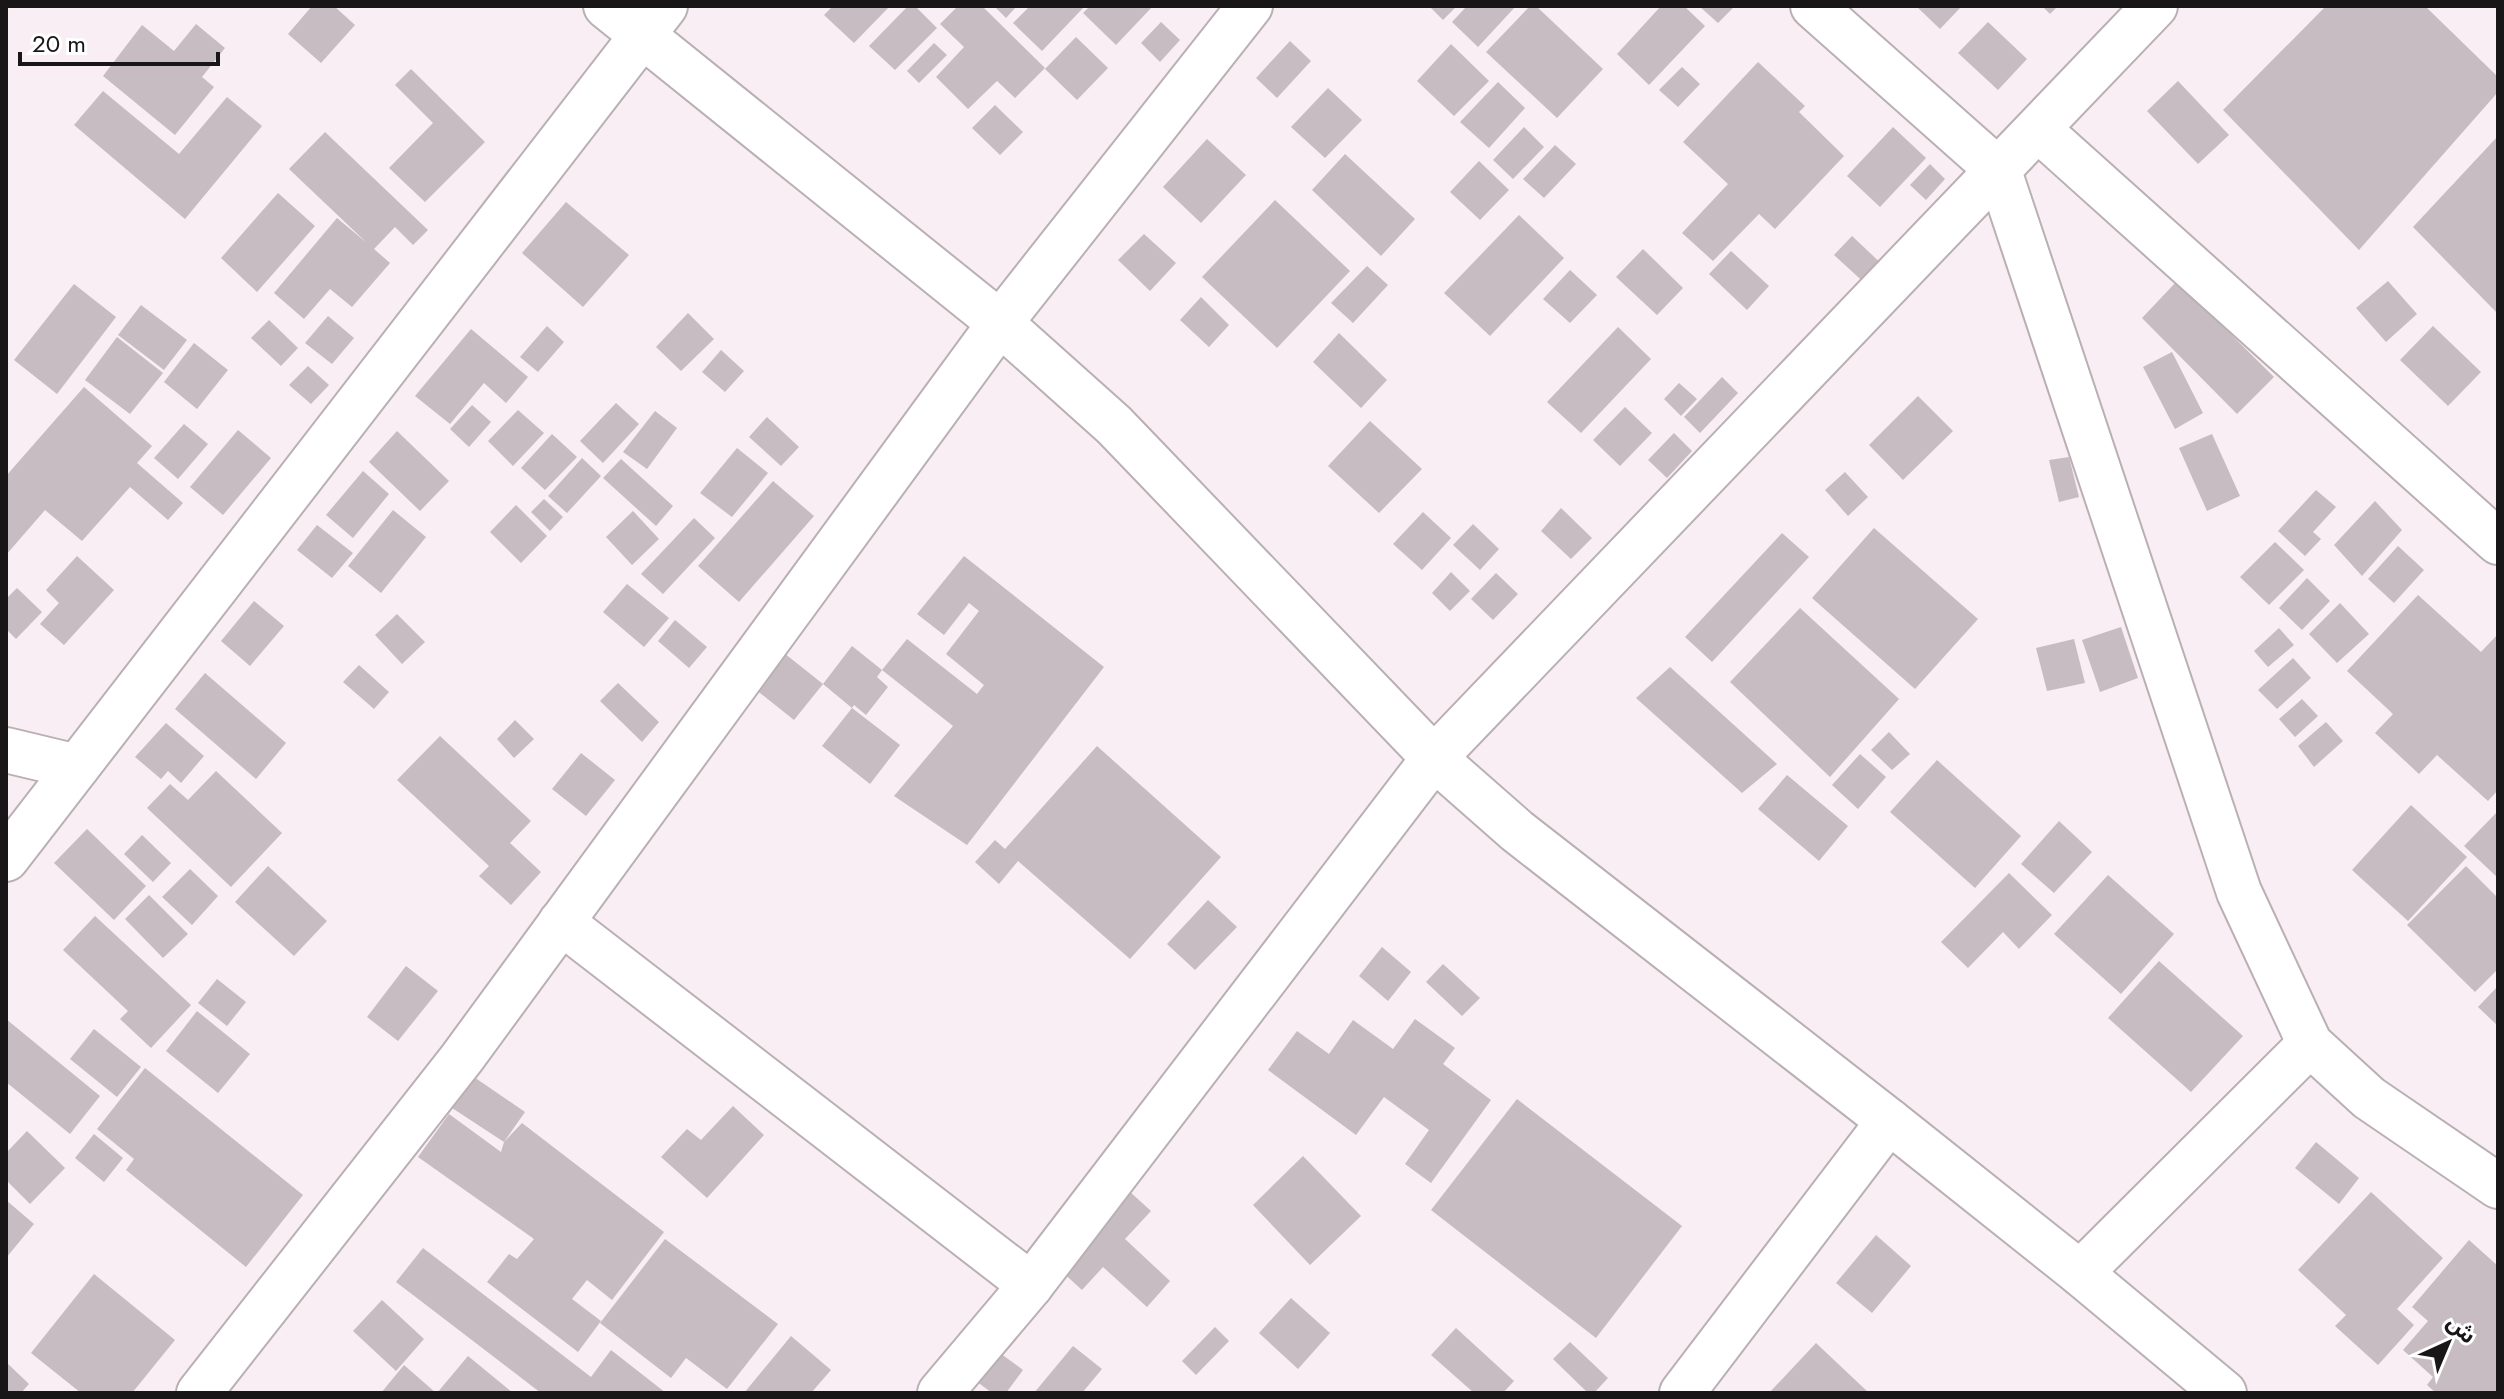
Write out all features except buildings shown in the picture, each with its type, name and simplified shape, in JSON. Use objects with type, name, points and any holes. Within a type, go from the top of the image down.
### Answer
[{"type":"street","points":[[606,6],[654,20],[1114,425],[1434,758],[1517,831],[1889,1121],[2224,1393]]},
{"type":"street","points":[[199,1393],[462,1058],[1000,323],[1250,6]]},
{"type":"street","points":[[1813,6],[1999,171],[2239,892],[2310,1044],[2369,1098],[2498,1186]]},
{"type":"street","points":[[940,1393],[1031,1285],[1434,758],[2155,6]]},
{"type":"street","points":[[6,859],[654,20]]},
{"type":"street","points":[[2038,129],[2498,542]]},
{"type":"street","points":[[6,750],[77,767]]},
{"type":"street","points":[[561,922],[1031,1285]]},
{"type":"street","points":[[2080,1273],[2310,1044]]},
{"type":"street","points":[[1682,1393],[1889,1121]]}]
